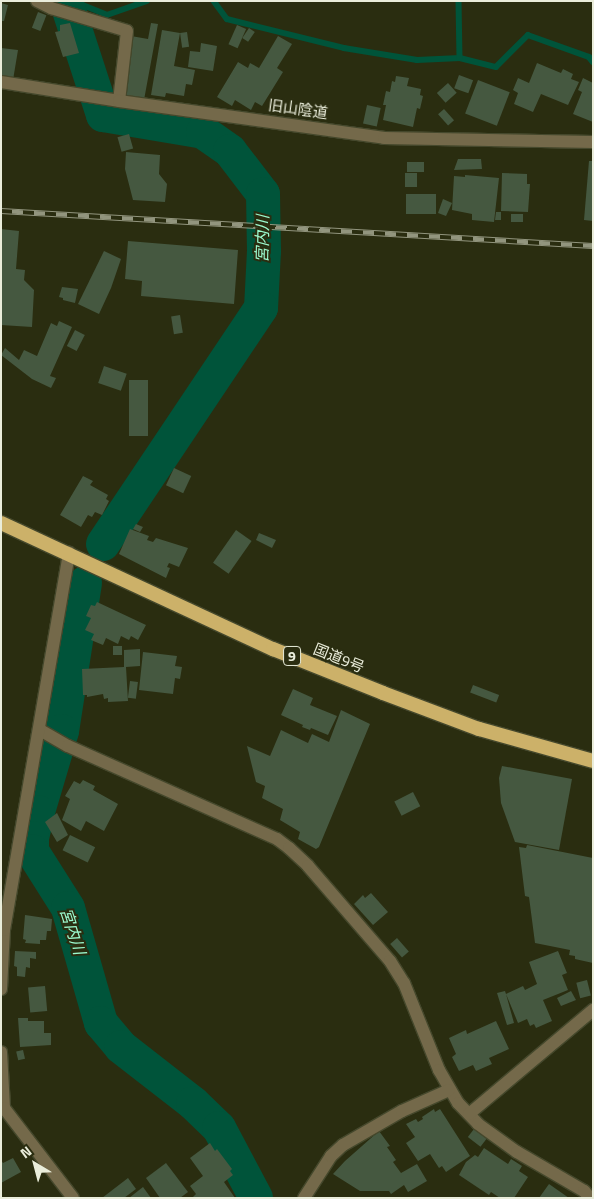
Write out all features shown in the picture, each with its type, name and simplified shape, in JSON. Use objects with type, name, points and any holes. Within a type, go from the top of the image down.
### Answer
[{"type":"highway","name":"国道9号","points":[[1,523],[273,648],[383,693],[479,729],[593,761]]},
{"type":"street","points":[[37,1],[51,8],[127,31],[119,101]]},
{"type":"street","name":"旧山陰道","points":[[1,82],[119,101],[384,138],[593,142]]},
{"type":"street","points":[[1,989],[4,930],[69,553]]},
{"type":"street","points":[[40,730],[68,746],[277,839],[298,855],[390,961],[400,976],[449,1090],[468,1114],[478,1124],[517,1152],[584,1191],[590,1198]]},
{"type":"street","points":[[468,1114],[520,1073],[593,1010]]},
{"type":"street","points":[[1,1052],[4,1108],[74,1198]]},
{"type":"street","points":[[304,1198],[331,1156],[343,1145],[402,1111],[449,1090]]},
{"type":"building","points":[[1,3],[8,5],[4,21],[1,21]]},
{"type":"building","points":[[38,12],[46,15],[40,31],[32,28]]},
{"type":"building","points":[[70,23],[79,53],[63,57],[55,32],[60,31],[60,25]]},
{"type":"building","points":[[151,23],[158,24],[144,100],[121,96],[131,36],[148,39]]},
{"type":"building","points":[[237,25],[246,29],[238,48],[228,44]]},
{"type":"building","points":[[249,28],[255,32],[248,42],[242,38]]},
{"type":"building","points":[[162,30],[180,33],[174,66],[195,70],[192,85],[186,84],[184,96],[166,93],[165,97],[151,95]]},
{"type":"building","points":[[187,32],[189,47],[182,48],[180,33]]},
{"type":"building","points":[[278,36],[292,44],[277,68],[283,72],[262,106],[255,102],[251,110],[235,100],[232,106],[217,97],[238,62],[248,68],[250,63],[259,68]]},
{"type":"building","points":[[201,43],[217,46],[213,71],[188,67],[190,51],[200,52]]},
{"type":"building","points":[[1,48],[18,50],[13,80],[1,78]]},
{"type":"building","points":[[537,63],[561,73],[563,69],[573,74],[571,79],[579,82],[568,105],[541,94],[533,112],[514,104],[518,93],[513,90],[518,78],[529,83]]},
{"type":"building","points":[[459,75],[473,80],[468,93],[454,88]]},
{"type":"building","points":[[396,76],[409,78],[407,86],[421,89],[420,95],[423,96],[420,109],[417,108],[413,127],[383,120],[386,105],[383,105],[386,91],[390,92],[392,81],[395,82]]},
{"type":"building","points":[[583,78],[593,83],[593,122],[573,114],[582,92],[578,90]]},
{"type":"building","points":[[478,80],[510,92],[497,126],[465,114]]},
{"type":"building","points":[[448,83],[457,93],[446,103],[437,93]]},
{"type":"building","points":[[367,105],[381,108],[377,126],[363,124]]},
{"type":"building","points":[[444,109],[454,120],[448,126],[438,114]]},
{"type":"building","points":[[129,134],[133,148],[122,152],[117,137]]},
{"type":"building","points":[[126,152],[160,155],[159,174],[167,184],[165,202],[133,200],[125,169]]},
{"type":"building","points":[[458,159],[481,159],[482,169],[454,170]]},
{"type":"building","points":[[589,161],[593,161],[593,221],[584,220]]},
{"type":"building","points":[[407,162],[424,162],[424,172],[407,172]]},
{"type":"building","points":[[405,173],[417,173],[417,187],[405,187]]},
{"type":"building","points":[[502,173],[527,174],[527,184],[530,184],[528,212],[501,211]]},
{"type":"building","points":[[465,175],[499,178],[494,222],[472,220],[472,214],[452,210],[454,176],[465,177]]},
{"type":"building","points":[[406,194],[436,194],[436,214],[406,214]]},
{"type":"building","points":[[443,199],[452,203],[446,216],[438,213]]},
{"type":"building","points":[[496,212],[501,212],[501,220],[495,220]]},
{"type":"building","points":[[511,214],[523,214],[523,222],[511,222]]},
{"type":"building","points":[[1,229],[19,231],[16,269],[25,270],[24,280],[34,290],[32,327],[1,325]]},
{"type":"building","points":[[128,241],[238,250],[234,304],[141,296],[142,281],[125,279]]},
{"type":"building","points":[[104,251],[121,259],[99,314],[78,304]]},
{"type":"building","points":[[62,287],[78,289],[75,303],[59,297]]},
{"type":"building","points":[[180,315],[183,333],[174,334],[171,316]]},
{"type":"building","points":[[59,321],[72,327],[50,376],[56,378],[51,388],[32,379],[1,355],[5,348],[19,360],[24,350],[37,356],[51,323],[57,326]]},
{"type":"building","points":[[75,330],[85,335],[77,351],[67,346]]},
{"type":"building","points":[[104,366],[127,374],[121,391],[98,383]]},
{"type":"building","points":[[129,380],[148,380],[148,436],[129,436]]},
{"type":"building","points":[[174,468],[191,476],[183,493],[166,485]]},
{"type":"building","points":[[83,476],[93,481],[90,485],[108,495],[106,499],[109,501],[102,515],[95,512],[92,517],[88,515],[81,527],[60,515]]},
{"type":"building","points":[[136,524],[143,527],[140,532],[133,529]]},
{"type":"building","points":[[130,529],[149,536],[147,540],[153,542],[156,538],[188,548],[179,567],[169,563],[167,567],[170,568],[166,578],[119,554]]},
{"type":"building","points":[[236,530],[252,541],[229,574],[213,563]]},
{"type":"building","points":[[259,533],[276,540],[272,548],[256,540]]},
{"type":"building","points":[[97,602],[146,625],[138,640],[131,636],[129,640],[121,636],[118,644],[106,638],[103,645],[91,640],[94,634],[85,630],[91,618],[86,616],[91,605],[95,606]]},
{"type":"building","points":[[113,646],[122,646],[122,655],[113,655]]},
{"type":"building","points":[[140,649],[140,666],[126,667],[128,701],[108,702],[108,698],[104,699],[103,694],[87,697],[87,695],[83,695],[82,669],[124,667],[124,650]]},
{"type":"building","points":[[143,652],[177,656],[175,666],[182,667],[180,679],[175,678],[173,694],[139,690]]},
{"type":"building","points":[[130,681],[138,682],[136,699],[128,698]]},
{"type":"building","points":[[473,685],[499,695],[496,703],[470,692]]},
{"type":"building","points":[[293,689],[313,698],[310,705],[337,716],[328,735],[311,728],[310,730],[302,727],[303,725],[281,715]]},
{"type":"building","points":[[341,710],[370,724],[319,847],[316,849],[298,839],[300,832],[280,820],[283,809],[262,798],[265,786],[256,782],[247,746],[270,756],[281,730],[308,743],[312,734],[329,742]]},
{"type":"building","points":[[502,766],[572,779],[559,850],[515,842],[501,803],[499,778]]},
{"type":"building","points":[[83,780],[95,786],[93,790],[118,804],[104,831],[86,821],[81,831],[62,820],[70,799],[65,796],[74,781],[80,784]]},
{"type":"building","points":[[413,792],[420,806],[402,816],[394,802]]},
{"type":"building","points":[[57,813],[68,835],[57,842],[45,822]]},
{"type":"building","points":[[70,835],[95,847],[88,863],[63,850]]},
{"type":"building","points":[[527,845],[593,858],[593,963],[575,959],[575,956],[569,955],[570,950],[535,943],[529,897],[525,896],[519,847],[526,848]]},
{"type":"building","points":[[371,893],[388,912],[373,925],[354,904],[363,895],[365,898]]},
{"type":"building","points":[[25,915],[52,919],[51,931],[47,931],[46,940],[40,940],[40,944],[25,943],[26,940],[23,939]]},
{"type":"building","points":[[397,938],[409,952],[402,957],[390,944]]},
{"type":"building","points":[[15,951],[36,952],[36,959],[30,958],[30,968],[26,967],[25,977],[17,976],[17,967],[14,966]]},
{"type":"building","points":[[558,951],[567,973],[562,975],[568,990],[543,1000],[552,1021],[536,1028],[534,1024],[530,1026],[527,1019],[518,1023],[506,994],[523,986],[525,990],[537,984],[529,962]]},
{"type":"building","points":[[587,980],[591,996],[580,998],[576,983]]},
{"type":"building","points":[[45,986],[47,1011],[30,1012],[28,987]]},
{"type":"building","points":[[505,991],[514,1023],[507,1025],[497,993]]},
{"type":"building","points":[[571,991],[576,1000],[561,1006],[557,998]]},
{"type":"building","points":[[18,1018],[28,1018],[28,1021],[44,1021],[44,1033],[51,1033],[51,1045],[20,1047]]},
{"type":"building","points":[[496,1021],[509,1049],[489,1058],[492,1064],[476,1071],[473,1065],[459,1071],[452,1057],[456,1054],[449,1038],[466,1030],[467,1034]]},
{"type":"building","points":[[23,1050],[25,1059],[18,1060],[16,1052]]},
{"type":"building","points":[[434,1109],[435,1112],[440,1109],[470,1156],[446,1172],[442,1166],[439,1168],[430,1154],[418,1161],[406,1143],[415,1137],[406,1124],[416,1119],[418,1122]]},
{"type":"building","points":[[474,1129],[487,1139],[480,1147],[468,1137]]},
{"type":"building","points":[[379,1131],[390,1146],[387,1147],[396,1160],[393,1162],[401,1173],[417,1164],[427,1181],[408,1192],[404,1185],[391,1194],[389,1191],[360,1191],[333,1174]]},
{"type":"building","points":[[210,1143],[232,1169],[230,1171],[233,1175],[224,1182],[235,1198],[192,1198],[196,1194],[190,1186],[203,1176],[190,1158]]},
{"type":"building","points":[[484,1148],[508,1164],[511,1159],[522,1166],[519,1171],[528,1177],[514,1198],[500,1198],[491,1192],[489,1195],[459,1175],[466,1162],[475,1155],[478,1157]]},
{"type":"building","points":[[13,1158],[21,1172],[1,1183],[1,1160],[3,1163]]},
{"type":"building","points":[[166,1163],[188,1192],[180,1198],[160,1198],[146,1178]]},
{"type":"building","points":[[128,1178],[136,1189],[124,1198],[102,1198]]},
{"type":"building","points":[[549,1184],[569,1198],[539,1198]]},
{"type":"building","points":[[143,1187],[151,1198],[129,1198]]},
{"type":"waterway","name":"宮内川","points":[[66,1],[103,115],[203,132],[230,151],[263,194],[264,251],[261,308],[103,544]]},
{"type":"waterway","points":[[73,1],[107,15],[147,1]]},
{"type":"waterway","points":[[214,1],[227,19],[344,48],[417,60],[460,58],[496,67],[528,35],[589,57],[593,62]]},
{"type":"waterway","points":[[459,1],[460,58]]},
{"type":"waterway","name":"宮内川","points":[[85,583],[62,731],[38,812],[32,838],[32,851],[68,908],[101,1023],[121,1047],[193,1103],[219,1128],[256,1198]]},
{"type":"railway","points":[[1,211],[593,246]]}]
